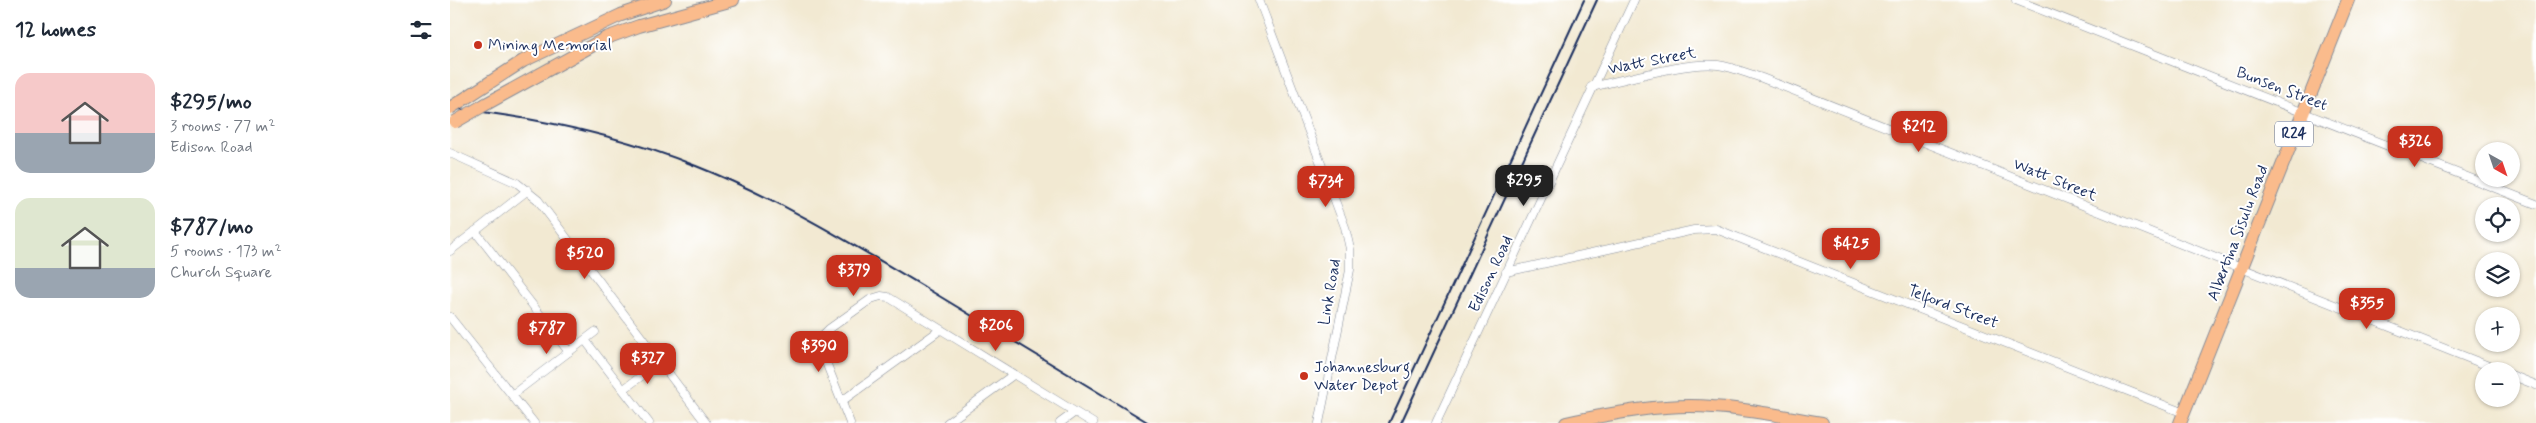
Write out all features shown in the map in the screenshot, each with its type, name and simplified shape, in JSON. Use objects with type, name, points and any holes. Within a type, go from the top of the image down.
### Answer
[{"type":"main road","points":[[455,104],[523,61],[621,15],[665,0]]},
{"type":"main road","points":[[452,124],[606,38],[638,26],[733,0]]},
{"type":"main road","name":"Albertina Sisulu Road","points":[[2182,418],[2348,0]]},
{"type":"main road","points":[[1566,423],[1639,410],[1694,406],[1752,411],[1822,423]]},
{"type":"street","name":"Link Road","points":[[1259,0],[1345,227],[1350,249],[1350,270],[1319,423]]},
{"type":"street","name":"Edison Road","points":[[1436,423],[1591,87],[1634,0]]},
{"type":"street","name":"Bunsen Street","points":[[2016,0],[2536,204]]},
{"type":"street","name":"Watt Street","points":[[1591,87],[1690,66],[1717,65],[1730,67],[2478,362]]},
{"type":"street","points":[[450,152],[510,179],[528,190],[560,225],[659,362],[706,423]]},
{"type":"street","points":[[450,251],[528,190]]},
{"type":"street","name":"Telford Street","points":[[1506,272],[1694,230],[1716,229],[2182,418]]},
{"type":"street","points":[[475,231],[569,352]]},
{"type":"street","points":[[850,423],[820,347],[823,335],[829,329],[871,299],[881,296],[888,296],[940,330],[1093,423]]},
{"type":"street","points":[[450,317],[534,423]]},
{"type":"street","points":[[842,401],[940,330]]},
{"type":"street","points":[[512,395],[596,332]]},
{"type":"street","points":[[586,340],[649,423]]},
{"type":"street","points":[[624,389],[659,362]]},
{"type":"street","points":[[947,423],[1013,375]]},
{"type":"street","points":[[2520,379],[2536,385]]},
{"type":"street","points":[[1060,423],[1076,412]]},
{"type":"railway","points":[[1389,423],[1584,0]]},
{"type":"railway","points":[[1401,423],[1597,0]]},
{"type":"railway","points":[[450,108],[513,116],[606,136],[696,166],[756,192],[842,238],[1149,423]]},
{"type":"place","name":"Mining Memorial","points":[[478,45]]},
{"type":"place","name":"Johannesburg Water Depot","points":[[1304,376]]}]
